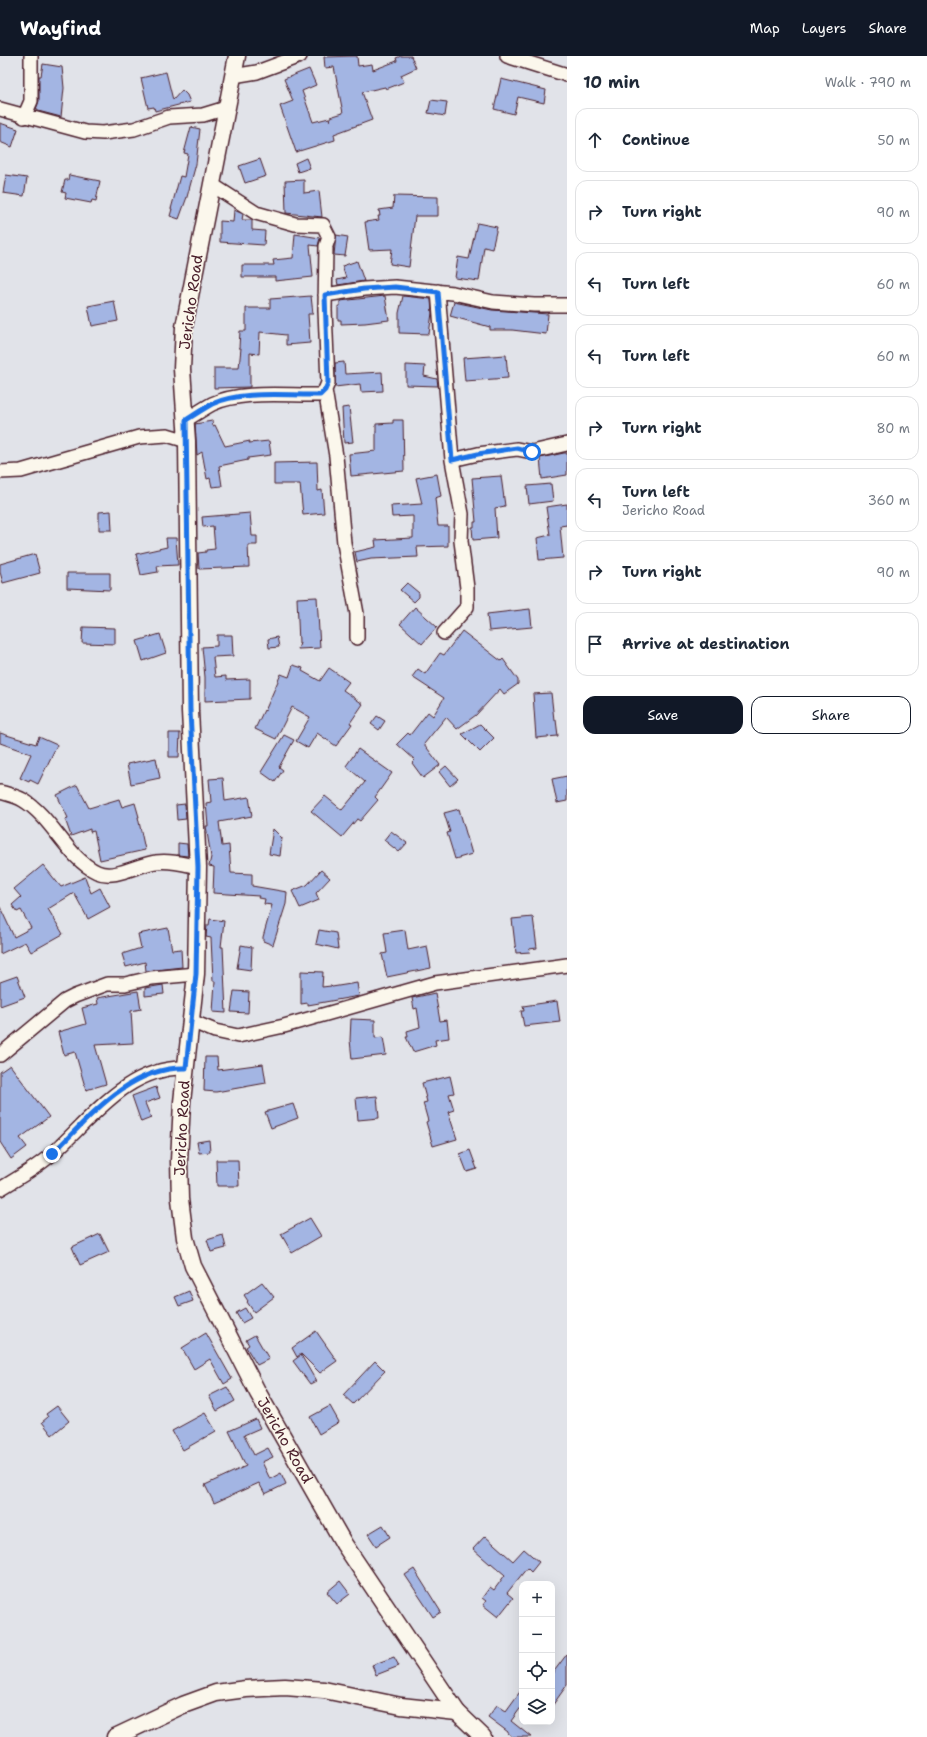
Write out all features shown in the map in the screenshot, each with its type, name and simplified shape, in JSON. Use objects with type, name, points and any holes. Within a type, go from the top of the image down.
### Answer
[{"type":"street","points":[[24,117],[31,101],[31,56]]},
{"type":"street","name":"Jericho Road","points":[[237,56],[184,327],[182,369],[187,441],[190,711],[198,867],[196,974],[186,1068],[179,1161],[180,1199],[185,1238],[193,1266],[258,1393],[344,1544],[457,1712],[483,1737]]},
{"type":"street","points":[[233,76],[257,72],[300,56]]},
{"type":"street","points":[[507,56],[567,75]]},
{"type":"street","points":[[0,109],[24,117],[85,132],[103,133],[134,129],[169,117],[203,115],[226,108]]},
{"type":"street","points":[[186,420],[213,404],[235,398],[257,396],[320,395],[325,390],[328,383],[325,295],[326,246],[329,237],[324,225],[295,224],[256,213],[211,184]]},
{"type":"street","points":[[325,295],[364,289],[395,287],[453,293],[493,302],[534,305],[567,304]]},
{"type":"street","points":[[438,292],[452,460],[462,514],[461,541],[467,588],[467,607],[444,633]]},
{"type":"street","points":[[325,390],[336,456],[344,543],[357,614],[357,638]]},
{"type":"street","points":[[0,472],[21,471],[139,437],[167,435],[187,441]]},
{"type":"street","points":[[452,460],[517,448],[532,452],[567,444]]},
{"type":"street","points":[[0,792],[23,800],[43,818],[76,855],[92,869],[102,874],[114,874],[157,862],[179,863],[198,867]]},
{"type":"street","points":[[191,1021],[215,1031],[238,1036],[284,1026],[436,983],[567,965]]},
{"type":"street","points":[[0,1055],[66,1001],[75,996],[107,984],[125,984],[151,978],[196,974]]},
{"type":"street","points":[[0,1189],[52,1154],[109,1098],[152,1073],[171,1068],[186,1068]]},
{"type":"street","points":[[114,1737],[183,1705],[216,1693],[246,1689],[285,1687],[324,1690],[394,1705],[457,1712]]},
{"type":"building","points":[[357,56],[358,66],[372,64],[373,70],[397,61],[396,58],[401,56],[411,56],[416,68],[401,75],[404,82],[386,89],[385,87],[362,92],[372,120],[334,134],[335,140],[296,152],[280,106],[293,101],[284,79],[309,69],[316,85],[302,91],[313,122],[329,118],[330,121],[330,117],[343,113],[334,67],[325,68],[324,57]]},
{"type":"building","points":[[43,64],[62,67],[64,88],[61,117],[38,111],[38,109],[36,109],[39,101],[39,76],[41,76]]},
{"type":"building","points":[[166,72],[173,100],[182,90],[187,95],[190,102],[155,111],[154,107],[148,108],[141,78]]},
{"type":"building","points":[[501,79],[546,90],[544,103],[518,97],[514,114],[494,109]]},
{"type":"building","points":[[431,100],[447,102],[445,116],[428,113]]},
{"type":"building","points":[[0,123],[18,129],[12,147],[0,142]]},
{"type":"building","points":[[191,127],[200,129],[196,164],[179,219],[170,216],[180,176],[184,177],[188,154],[184,153]]},
{"type":"building","points":[[306,158],[310,168],[298,172],[295,163]]},
{"type":"building","points":[[260,159],[266,176],[245,183],[239,166]]},
{"type":"building","points":[[6,175],[27,178],[24,196],[3,193]]},
{"type":"building","points":[[69,175],[100,181],[96,201],[92,200],[91,203],[65,198],[66,193],[62,192],[65,180],[68,180]]},
{"type":"building","points":[[304,180],[304,193],[319,191],[322,217],[286,213],[285,181]]},
{"type":"building","points":[[394,196],[438,197],[438,216],[415,216],[409,267],[390,264],[392,249],[369,250],[365,222],[379,220],[379,210],[393,208]]},
{"type":"building","points":[[234,210],[243,214],[242,220],[252,220],[252,230],[265,231],[264,245],[220,242],[220,221],[233,222]]},
{"type":"building","points":[[477,223],[497,227],[492,249],[484,247],[479,281],[455,278],[458,257],[469,259]]},
{"type":"building","points":[[295,234],[320,238],[318,246],[310,245],[313,277],[275,281],[275,277],[242,277],[242,265],[274,265],[273,260],[293,258]]},
{"type":"building","points":[[336,235],[348,237],[345,256],[334,255]]},
{"type":"building","points":[[357,261],[364,281],[338,285],[337,280],[346,278],[342,266]]},
{"type":"building","points":[[311,296],[313,314],[308,314],[310,343],[286,345],[286,335],[260,332],[259,354],[250,353],[250,387],[214,388],[214,368],[239,368],[241,348],[239,348],[240,331],[246,331],[246,308],[270,308],[270,299]]},
{"type":"building","points":[[385,296],[389,320],[341,324],[341,320],[338,320],[338,306],[340,306],[340,301]]},
{"type":"building","points":[[403,296],[431,299],[432,313],[429,334],[399,333],[399,313]]},
{"type":"building","points":[[114,301],[118,321],[92,326],[88,306]]},
{"type":"building","points":[[454,302],[492,310],[548,314],[546,334],[512,330],[490,330],[490,327],[450,316]]},
{"type":"building","points":[[506,355],[508,378],[465,381],[463,358]]},
{"type":"building","points":[[344,362],[345,374],[382,372],[383,391],[361,392],[360,384],[335,387],[335,363]]},
{"type":"building","points":[[406,365],[425,366],[424,376],[437,379],[438,386],[406,385]]},
{"type":"building","points":[[349,407],[353,442],[344,443],[342,408]]},
{"type":"building","points":[[393,420],[403,420],[404,471],[351,476],[349,454],[376,451],[376,424],[393,423]]},
{"type":"building","points":[[212,421],[213,426],[215,425],[225,446],[250,441],[249,443],[269,441],[271,455],[248,458],[248,460],[219,466],[222,486],[212,487],[210,478],[207,479],[202,452],[197,455],[195,424]]},
{"type":"building","points":[[567,453],[567,475],[542,479],[540,458]]},
{"type":"building","points":[[317,462],[318,491],[322,490],[324,513],[303,515],[300,484],[274,484],[274,463]]},
{"type":"building","points":[[437,474],[441,496],[435,498],[438,526],[448,526],[448,546],[417,547],[418,557],[371,559],[357,562],[355,552],[376,547],[375,540],[413,538],[413,516],[392,517],[391,506],[422,504],[416,478]]},
{"type":"building","points":[[501,476],[505,506],[495,508],[497,538],[473,540],[472,527],[474,527],[474,522],[476,522],[472,478]]},
{"type":"building","points":[[551,484],[553,501],[529,504],[527,486]]},
{"type":"building","points":[[567,504],[567,525],[560,526],[563,558],[539,560],[537,538],[550,535],[546,507]]},
{"type":"building","points":[[111,511],[112,530],[99,530],[99,512]]},
{"type":"building","points":[[250,513],[252,536],[257,536],[257,545],[248,545],[249,567],[199,569],[198,553],[215,549],[213,526],[203,527],[202,517]]},
{"type":"building","points":[[166,538],[176,538],[178,565],[157,566],[158,572],[141,575],[136,554],[167,547]]},
{"type":"building","points":[[35,554],[40,573],[3,583],[0,572],[0,564]]},
{"type":"building","points":[[67,573],[110,573],[110,590],[67,588]]},
{"type":"building","points":[[407,583],[419,593],[419,597],[414,602],[400,590]]},
{"type":"building","points":[[317,597],[320,648],[298,649],[300,643],[297,598]]},
{"type":"building","points":[[415,607],[437,627],[422,644],[400,624]]},
{"type":"building","points":[[530,609],[532,627],[489,631],[487,614]]},
{"type":"building","points":[[83,627],[115,628],[115,644],[82,643]]},
{"type":"building","points":[[462,631],[501,661],[503,659],[518,680],[518,684],[504,694],[500,689],[476,715],[457,729],[446,717],[424,744],[440,765],[423,778],[412,763],[415,760],[397,744],[408,733],[410,735],[428,712],[433,716],[444,698],[412,677],[418,669],[425,674],[440,653],[444,655]]},
{"type":"building","points":[[160,634],[166,653],[143,661],[137,641]]},
{"type":"building","points":[[217,635],[232,635],[233,656],[213,657],[215,677],[226,676],[226,680],[250,679],[250,699],[205,701],[205,677],[202,647],[217,646]]},
{"type":"building","points":[[277,637],[279,647],[269,648],[268,639]]},
{"type":"building","points":[[293,665],[303,668],[302,671],[320,681],[329,668],[349,682],[343,690],[363,704],[350,723],[352,724],[336,746],[317,733],[308,748],[296,741],[310,717],[292,707],[276,739],[255,729],[264,710],[265,711],[281,674],[289,677]]},
{"type":"building","points":[[551,693],[554,720],[556,720],[558,736],[536,738],[533,694]]},
{"type":"building","points":[[377,716],[385,721],[379,730],[371,724]]},
{"type":"building","points":[[480,724],[494,738],[480,752],[462,734]]},
{"type":"building","points":[[0,733],[36,744],[39,737],[57,745],[38,784],[30,780],[29,782],[20,778],[31,754],[0,743]]},
{"type":"building","points":[[169,733],[180,733],[179,757],[169,757]]},
{"type":"building","points":[[284,735],[294,740],[279,767],[283,770],[275,782],[261,772]]},
{"type":"building","points":[[358,749],[392,773],[375,797],[378,800],[360,821],[357,819],[342,837],[311,811],[325,796],[342,810],[365,782],[346,766]]},
{"type":"building","points":[[156,758],[160,778],[131,784],[127,764]]},
{"type":"building","points":[[446,766],[458,779],[450,786],[439,772]]},
{"type":"building","points":[[567,776],[567,801],[557,803],[552,779]]},
{"type":"building","points":[[223,778],[225,801],[249,797],[252,816],[219,822],[222,846],[229,845],[231,873],[252,874],[252,886],[287,892],[286,904],[273,945],[263,941],[272,905],[264,904],[265,899],[258,898],[259,896],[213,893],[214,867],[209,866],[211,857],[206,826],[208,826],[206,803],[211,802],[209,779]]},
{"type":"building","points":[[77,785],[89,808],[119,799],[122,807],[135,803],[145,850],[100,860],[94,831],[90,832],[90,829],[71,836],[65,819],[68,818],[57,795]]},
{"type":"building","points":[[185,804],[186,819],[177,820],[176,805]]},
{"type":"building","points":[[459,809],[472,854],[455,859],[447,833],[450,832],[444,813]]},
{"type":"building","points":[[273,829],[282,838],[280,856],[269,854]]},
{"type":"building","points":[[391,831],[407,843],[399,852],[384,840]]},
{"type":"building","points":[[178,843],[187,844],[188,856],[178,855]]},
{"type":"building","points":[[43,865],[61,887],[85,877],[91,893],[100,888],[110,907],[88,919],[74,893],[48,909],[63,934],[31,952],[25,942],[0,954],[0,907],[14,937],[31,928],[21,910],[17,912],[12,905],[21,897],[14,889]]},
{"type":"building","points":[[321,870],[330,878],[316,893],[319,900],[300,908],[292,891],[307,885]]},
{"type":"building","points":[[533,917],[537,948],[529,949],[530,952],[516,953],[512,919]]},
{"type":"building","points":[[210,919],[224,921],[221,947],[223,947],[226,1013],[213,1012],[215,981],[213,981],[211,938],[206,937],[207,925],[209,925]]},
{"type":"building","points":[[168,928],[172,950],[181,949],[182,967],[146,971],[145,962],[126,967],[122,954],[141,948],[138,934]]},
{"type":"building","points":[[319,930],[336,933],[338,949],[316,944]]},
{"type":"building","points":[[405,930],[408,950],[427,946],[431,968],[387,977],[382,954],[387,953],[384,933]]},
{"type":"building","points":[[241,945],[252,947],[251,970],[237,968]]},
{"type":"building","points":[[301,971],[323,972],[322,987],[357,983],[359,996],[308,1005],[308,1003],[301,1004]]},
{"type":"building","points":[[17,976],[25,997],[0,1006],[0,982]]},
{"type":"building","points":[[163,985],[164,994],[145,996],[145,988]]},
{"type":"building","points":[[138,991],[141,1009],[131,1011],[133,1043],[95,1045],[106,1084],[86,1090],[75,1052],[64,1055],[58,1032],[86,1024],[82,1008],[98,1004],[97,998]]},
{"type":"building","points":[[234,991],[249,992],[248,1013],[231,1012]]},
{"type":"building","points":[[435,993],[440,1021],[447,1020],[449,1038],[435,1040],[436,1045],[413,1052],[406,1037],[408,1037],[407,1031],[420,1027],[417,1008],[414,1009],[412,998]]},
{"type":"building","points":[[557,1001],[560,1022],[524,1026],[521,1011],[524,1011],[523,1006]]},
{"type":"building","points":[[351,1019],[375,1020],[375,1038],[383,1037],[386,1055],[352,1059],[350,1040]]},
{"type":"building","points":[[205,1057],[217,1057],[218,1070],[263,1064],[266,1083],[216,1092],[204,1091]]},
{"type":"building","points":[[10,1065],[49,1117],[20,1138],[27,1147],[11,1159],[0,1142],[0,1072]]},
{"type":"building","points":[[450,1076],[454,1093],[449,1094],[454,1110],[448,1112],[457,1139],[433,1146],[426,1122],[428,1121],[423,1103],[427,1102],[422,1083]]},
{"type":"building","points":[[156,1087],[160,1098],[145,1103],[151,1118],[141,1122],[132,1096]]},
{"type":"building","points":[[377,1096],[379,1118],[358,1120],[356,1098]]},
{"type":"building","points":[[293,1104],[298,1118],[271,1128],[265,1112]]},
{"type":"building","points":[[209,1140],[210,1152],[199,1153],[197,1142]]},
{"type":"building","points":[[470,1150],[477,1169],[467,1172],[460,1154]]},
{"type":"building","points":[[216,1160],[238,1160],[239,1186],[217,1186]]},
{"type":"building","points":[[310,1218],[321,1236],[292,1253],[281,1234]]},
{"type":"building","points":[[100,1234],[109,1252],[80,1265],[72,1247]]},
{"type":"building","points":[[223,1235],[226,1248],[211,1252],[207,1240]]},
{"type":"building","points":[[262,1282],[274,1297],[254,1312],[244,1295]]},
{"type":"building","points":[[189,1291],[193,1301],[179,1306],[175,1297]]},
{"type":"building","points":[[245,1308],[251,1318],[242,1323],[236,1313]]},
{"type":"building","points":[[316,1331],[337,1361],[320,1373],[301,1354],[297,1357],[292,1348]]},
{"type":"building","points":[[206,1333],[232,1379],[224,1384],[210,1359],[194,1369],[182,1348]]},
{"type":"building","points":[[255,1335],[269,1359],[257,1365],[246,1347],[249,1345],[246,1340]]},
{"type":"building","points":[[301,1355],[316,1381],[310,1384],[293,1361]]},
{"type":"building","points":[[375,1361],[385,1371],[353,1404],[343,1395]]},
{"type":"building","points":[[227,1387],[235,1401],[217,1411],[209,1396]]},
{"type":"building","points":[[57,1406],[69,1421],[52,1435],[42,1422],[48,1417],[46,1414]]},
{"type":"building","points":[[330,1406],[339,1422],[319,1434],[310,1417]]},
{"type":"building","points":[[205,1413],[216,1431],[183,1450],[172,1431]]},
{"type":"building","points":[[256,1419],[260,1428],[244,1435],[254,1455],[268,1448],[273,1457],[262,1462],[270,1479],[281,1473],[286,1484],[265,1494],[259,1483],[214,1503],[205,1485],[246,1466],[229,1431]]},
{"type":"building","points":[[383,1525],[390,1537],[376,1546],[368,1534]]},
{"type":"building","points":[[485,1536],[513,1561],[524,1549],[539,1562],[531,1572],[527,1568],[507,1593],[513,1598],[498,1617],[483,1605],[486,1601],[482,1598],[490,1587],[494,1590],[505,1575],[473,1549]]},
{"type":"building","points":[[414,1569],[441,1612],[433,1617],[405,1575]]},
{"type":"building","points":[[340,1581],[350,1594],[337,1604],[327,1592]]},
{"type":"building","points":[[567,1654],[567,1685],[555,1702],[555,1689],[555,1670]]},
{"type":"building","points":[[394,1657],[399,1666],[376,1675],[372,1665]]},
{"type":"building","points":[[519,1693],[519,1710],[511,1721],[531,1737],[513,1737],[488,1717],[497,1705],[506,1711]]},
{"type":"route","points":[[52,1154],[109,1098],[152,1073],[171,1068],[186,1068],[196,974],[198,867],[190,711],[186,420],[213,404],[235,398],[257,396],[320,395],[325,390],[328,383],[325,295],[364,289],[395,287],[438,292],[440,333],[452,460],[517,448],[532,452]]}]
